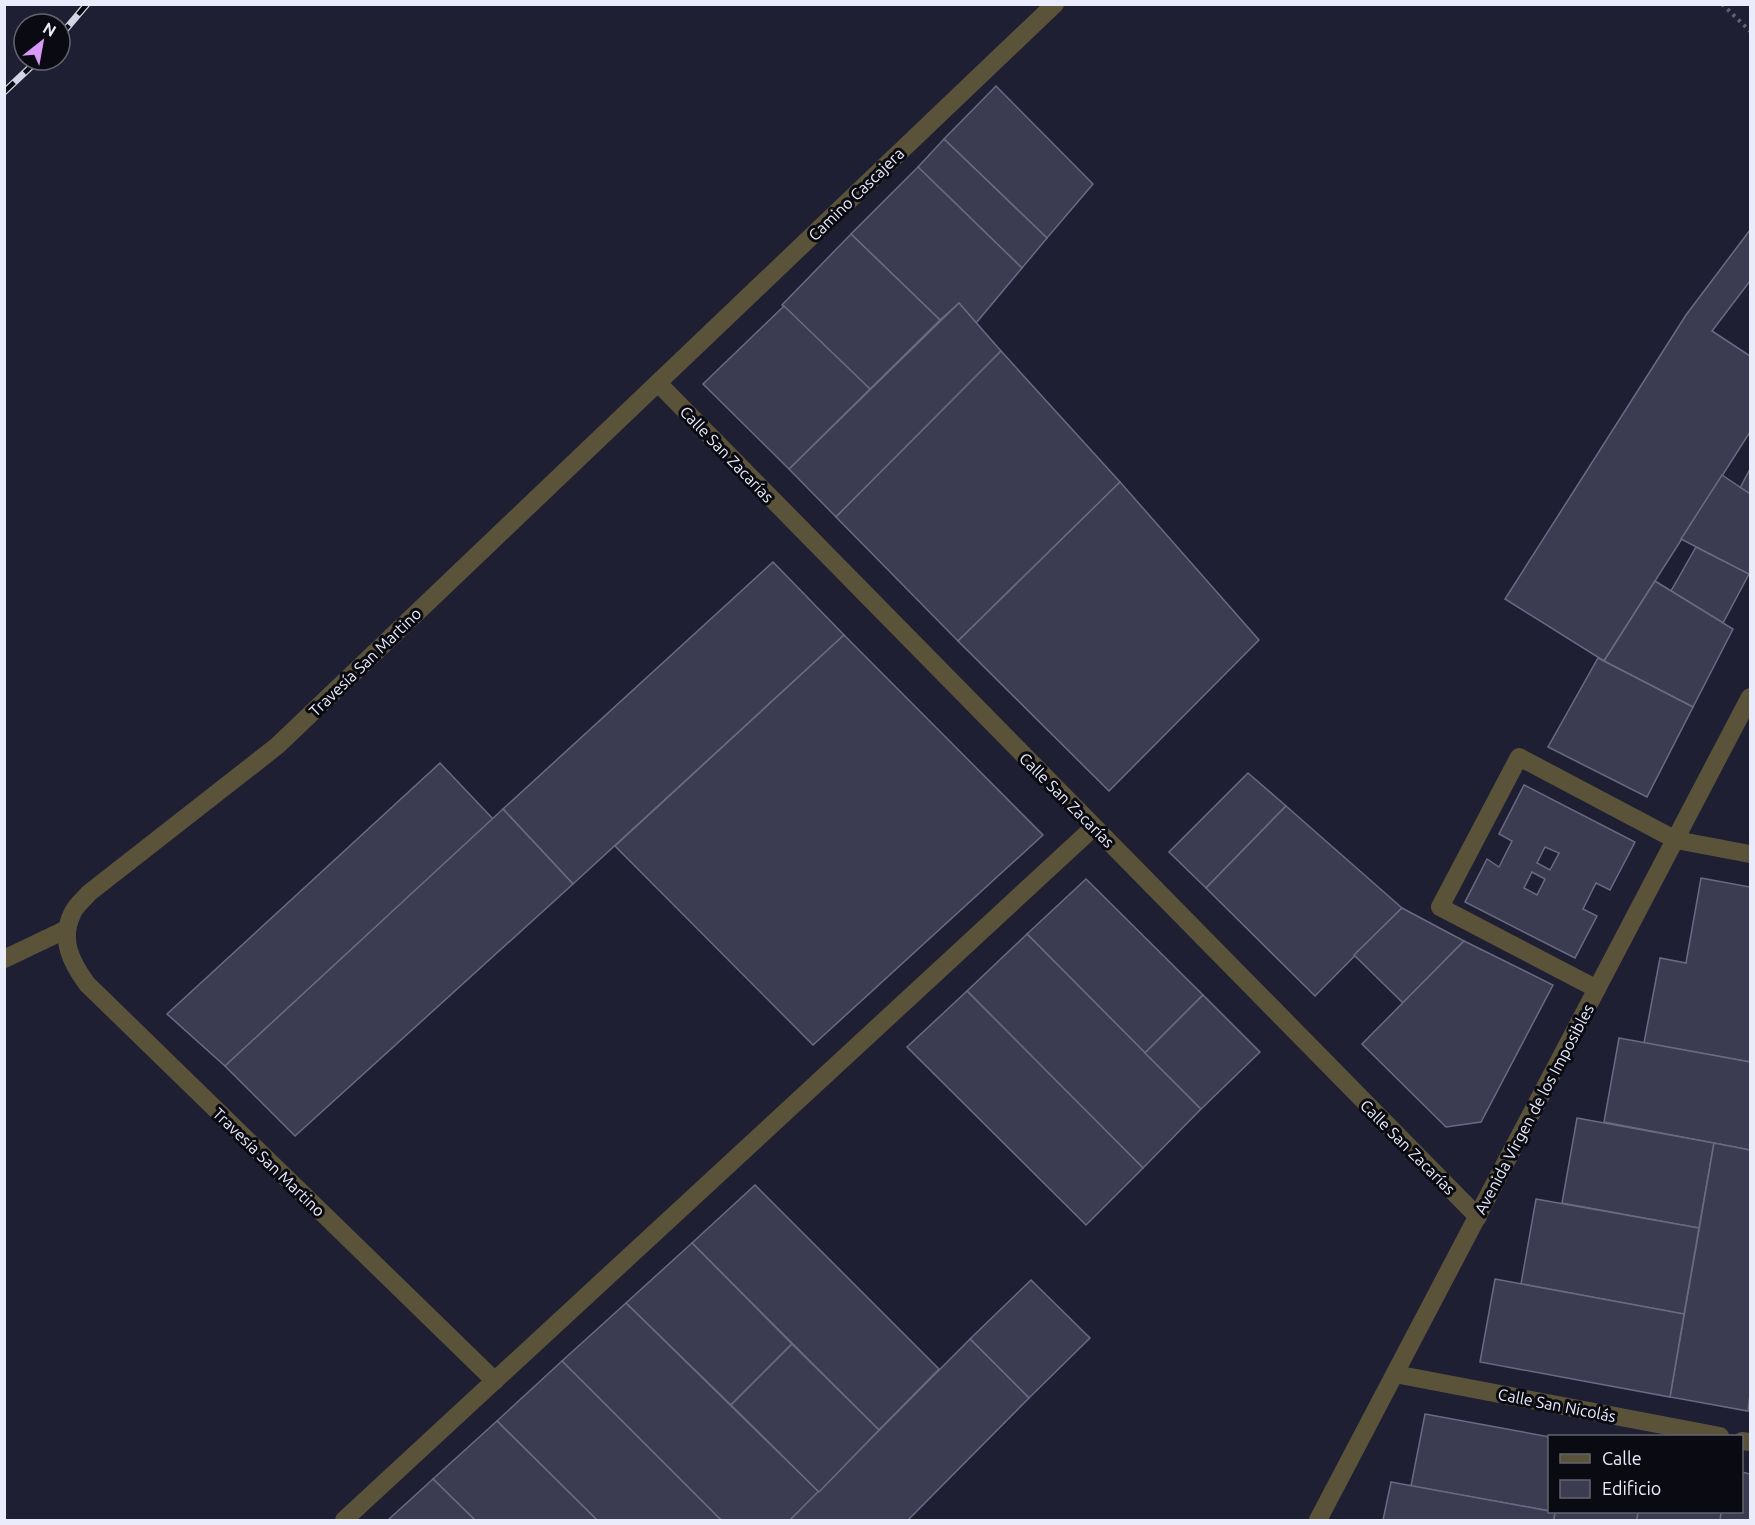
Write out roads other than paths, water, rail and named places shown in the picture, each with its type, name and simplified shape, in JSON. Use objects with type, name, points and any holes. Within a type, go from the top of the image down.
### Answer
[{"type":"street","name":"Camino Cascajera","points":[[657,383],[1055,4]]},
{"type":"street","name":"Calle San Zacarías","points":[[657,383],[1478,1217]]},
{"type":"street","name":"Travesía San Martino","points":[[495,1381],[87,984],[74,965],[67,946],[67,930],[73,910],[89,893],[277,746],[657,383]]},
{"type":"street","name":"Avenida Virgen de los Imposibles","points":[[1318,1521],[1750,698]]},
{"type":"street","points":[[1598,989],[1440,907],[1519,758],[1676,840],[1750,854]]},
{"type":"street","points":[[344,1521],[1094,827]]},
{"type":"street","points":[[4,959],[67,930]]},
{"type":"street","name":"Calle San Nicolás","points":[[1395,1374],[1710,1435]]},
{"type":"railway","points":[[72,22],[87,4]]},
{"type":"railway","points":[[4,92],[25,72]]}]
